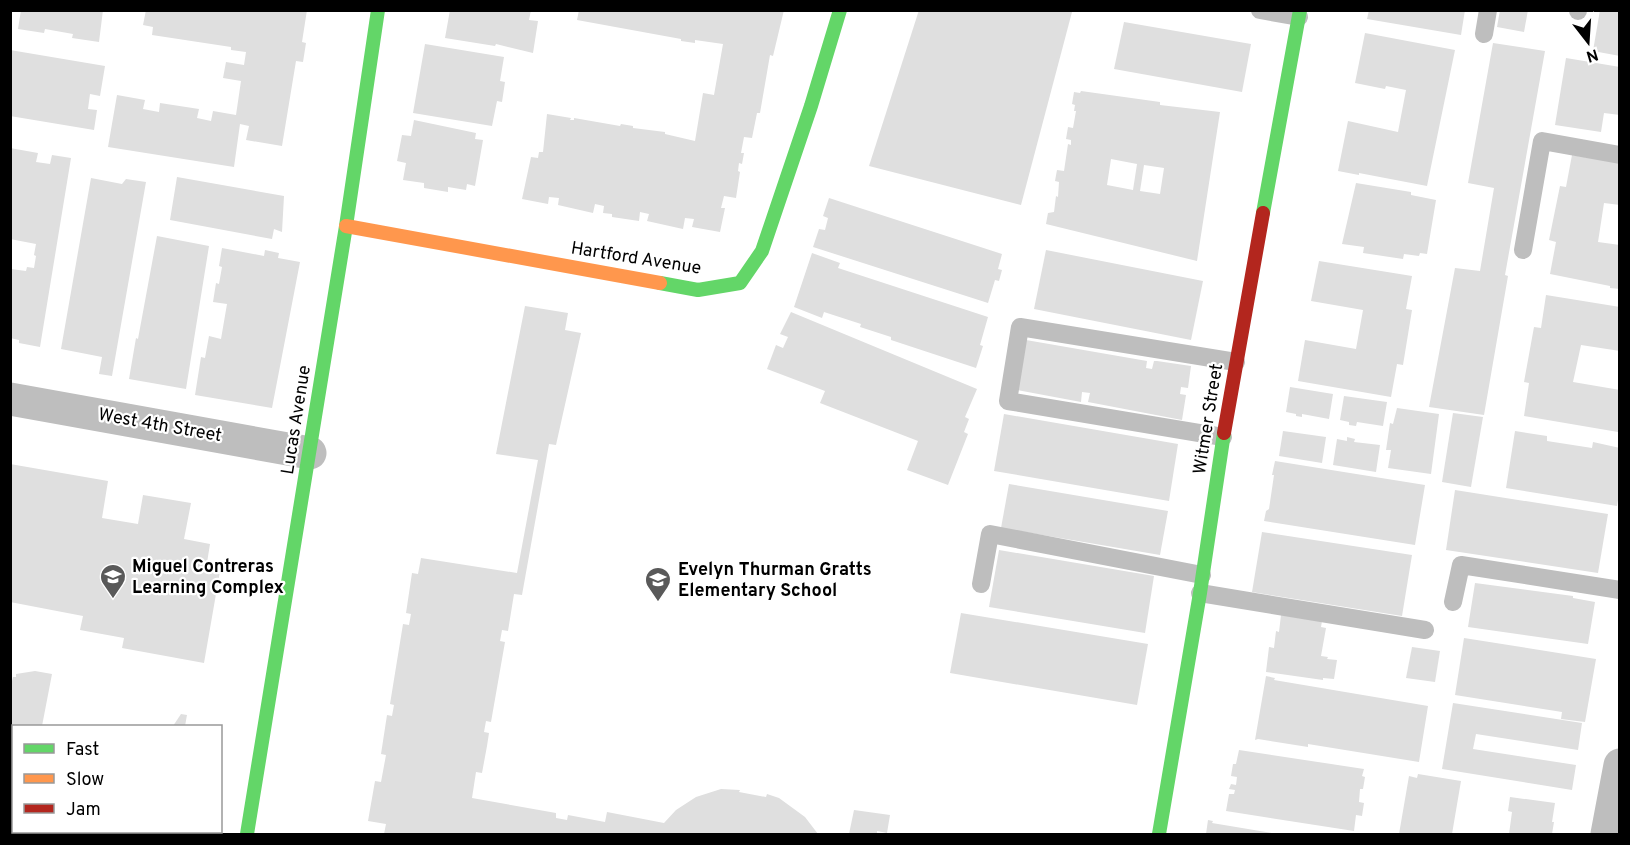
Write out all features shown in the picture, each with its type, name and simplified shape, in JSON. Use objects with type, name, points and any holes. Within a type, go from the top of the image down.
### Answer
[{"type":"street","name":"Lucas Avenue","points":[[247,834],[310,453],[378,10]]},
{"type":"street","name":"Hartford Avenue","points":[[346,225],[698,290],[740,283],[762,250],[811,106],[840,10]]},
{"type":"street","name":"Witmer Street","points":[[1159,834],[1223,437],[1299,14]]},
{"type":"street","name":"West 4th Street","points":[[10,399],[310,453]]},
{"type":"street","points":[[1607,834],[1620,765]]},
{"type":"lane","points":[[1260,10],[1299,14]]},
{"type":"lane","points":[[1484,34],[1488,10]]},
{"type":"lane","points":[[1523,250],[1542,141],[1620,155]]},
{"type":"lane","points":[[1223,437],[1008,401],[1020,327],[1236,362]]},
{"type":"lane","points":[[981,584],[990,534],[1201,584],[1425,630]]},
{"type":"lane","points":[[1453,602],[1461,566],[1620,590]]},
{"type":"building","points":[[21,10],[103,10],[99,42],[72,38],[73,34],[45,29],[44,33],[18,29]]},
{"type":"building","points":[[146,10],[307,10],[302,42],[306,43],[303,62],[296,61],[282,146],[246,140],[249,126],[240,124],[234,167],[108,147],[117,95],[145,100],[143,109],[159,112],[160,103],[199,109],[197,118],[211,121],[213,111],[236,115],[241,81],[223,78],[226,62],[244,65],[246,52],[231,50],[231,47],[152,35],[153,27],[143,25]]},
{"type":"building","points":[[450,10],[531,10],[529,20],[538,21],[533,53],[496,44],[495,46],[445,38]]},
{"type":"building","points":[[579,10],[784,10],[773,56],[770,55],[760,113],[757,113],[752,138],[744,137],[741,153],[744,153],[742,164],[739,163],[736,198],[724,196],[721,208],[725,208],[720,232],[692,227],[694,219],[685,218],[683,229],[647,221],[649,214],[640,212],[639,221],[612,217],[612,214],[603,213],[604,206],[595,204],[593,213],[558,205],[559,198],[549,197],[548,204],[522,199],[531,157],[538,158],[539,152],[543,152],[547,114],[571,118],[570,120],[574,118],[633,126],[633,128],[665,132],[665,134],[695,141],[703,93],[714,95],[723,44],[695,40],[695,43],[681,41],[681,39],[577,20]]},
{"type":"building","points":[[919,10],[1060,10],[1072,12],[1021,205],[869,166]]},
{"type":"building","points":[[1369,10],[1465,10],[1461,35],[1367,19]]},
{"type":"building","points":[[1500,10],[1528,10],[1524,32],[1497,27]]},
{"type":"building","points":[[1600,10],[1620,10],[1620,56],[1593,51]]},
{"type":"building","points":[[1124,22],[1251,44],[1242,92],[1114,69]]},
{"type":"building","points":[[1365,33],[1455,50],[1427,186],[1338,171],[1348,121],[1398,132],[1406,90],[1386,86],[1385,89],[1355,83]]},
{"type":"building","points":[[1493,43],[1545,51],[1505,275],[1508,276],[1484,415],[1429,407],[1455,268],[1480,271],[1494,188],[1468,183]]},
{"type":"building","points":[[425,44],[504,57],[500,81],[505,82],[502,102],[497,101],[492,126],[413,113]]},
{"type":"building","points":[[10,50],[105,66],[100,96],[90,94],[88,109],[97,110],[94,130],[10,116]]},
{"type":"building","points":[[1566,58],[1620,67],[1620,115],[1604,113],[1601,132],[1555,125]]},
{"type":"building","points":[[1081,91],[1160,102],[1160,105],[1220,112],[1197,261],[1046,224],[1048,213],[1054,212],[1056,196],[1058,197],[1059,182],[1055,181],[1057,170],[1064,171],[1068,144],[1071,145],[1071,140],[1066,139],[1068,127],[1073,128],[1076,111],[1074,111],[1075,105],[1072,104],[1074,92],[1080,93]],"holes":[[[1111,159],[1137,164],[1133,190],[1107,185]],[[1144,165],[1164,168],[1160,194],[1140,191]]]},
{"type":"building","points":[[414,120],[476,133],[475,139],[483,140],[475,186],[467,184],[466,190],[448,187],[448,192],[424,188],[424,183],[403,180],[406,163],[397,161],[402,135],[411,136]]},
{"type":"building","points":[[10,148],[38,153],[36,162],[50,164],[52,155],[71,158],[40,347],[19,343],[19,340],[10,338],[11,269],[26,271],[27,267],[34,268],[36,244],[10,239]]},
{"type":"building","points":[[1572,155],[1620,163],[1620,205],[1604,203],[1598,242],[1620,245],[1620,289],[1550,274],[1556,242],[1549,240],[1560,186],[1566,187]]},
{"type":"building","points":[[177,177],[284,196],[282,232],[274,229],[272,239],[170,220]]},
{"type":"building","points":[[91,178],[122,184],[126,179],[146,182],[112,376],[99,374],[102,357],[61,349]]},
{"type":"building","points":[[1356,183],[1411,192],[1411,195],[1436,200],[1427,254],[1420,253],[1419,256],[1404,254],[1403,259],[1363,253],[1364,247],[1342,244]]},
{"type":"building","points":[[829,198],[1002,254],[998,269],[1002,270],[999,281],[995,280],[988,303],[813,247],[819,229],[825,230],[828,218],[823,216]]},
{"type":"building","points":[[157,236],[209,246],[186,389],[129,379]]},
{"type":"building","points":[[222,248],[264,256],[265,250],[279,253],[278,258],[300,262],[272,408],[195,395],[201,357],[205,358],[209,336],[221,339],[227,304],[213,302],[216,283],[219,284],[222,267],[219,266]]},
{"type":"building","points":[[1046,250],[1203,281],[1191,340],[1034,309]]},
{"type":"building","points":[[812,253],[840,263],[838,268],[988,317],[976,368],[891,340],[891,337],[860,327],[861,324],[824,312],[822,318],[794,307]]},
{"type":"building","points":[[1319,261],[1412,276],[1406,309],[1412,310],[1403,365],[1397,364],[1391,397],[1298,381],[1305,340],[1356,349],[1363,310],[1311,301]]},
{"type":"building","points":[[1546,295],[1620,307],[1620,351],[1581,345],[1573,382],[1620,390],[1618,432],[1524,416],[1529,383],[1524,382],[1534,327],[1541,328]]},
{"type":"building","points":[[525,306],[568,313],[565,330],[581,333],[556,445],[549,444],[522,595],[514,594],[508,631],[502,630],[500,641],[505,642],[491,722],[486,721],[484,732],[489,733],[487,746],[482,773],[476,772],[472,798],[556,813],[556,818],[567,820],[568,815],[605,822],[607,812],[664,823],[676,810],[696,797],[721,789],[740,790],[739,792],[766,797],[767,794],[779,798],[805,817],[818,834],[384,834],[386,824],[368,821],[375,781],[381,782],[386,755],[381,754],[387,715],[392,716],[394,705],[390,704],[403,624],[409,625],[411,614],[406,613],[412,573],[418,574],[421,558],[517,573],[538,460],[496,454]]},
{"type":"building","points":[[791,312],[977,389],[965,417],[969,419],[964,432],[968,434],[948,485],[907,470],[918,441],[820,403],[825,391],[767,369],[776,345],[783,348],[788,337],[780,334]]},
{"type":"building","points":[[1026,340],[1147,361],[1146,368],[1152,369],[1154,361],[1191,366],[1188,388],[1181,387],[1180,394],[1186,395],[1182,420],[1088,402],[1090,393],[1082,392],[1081,402],[1017,390]]},
{"type":"building","points":[[1290,387],[1333,394],[1329,419],[1302,414],[1302,417],[1286,412]]},
{"type":"building","points":[[1344,396],[1387,402],[1383,426],[1357,422],[1356,426],[1340,420]]},
{"type":"building","points":[[1397,408],[1439,414],[1431,474],[1388,468],[1391,450],[1386,450],[1390,423],[1393,424]]},
{"type":"building","points":[[1453,413],[1483,417],[1471,487],[1442,482]]},
{"type":"building","points":[[1004,414],[1178,444],[1169,501],[994,471]]},
{"type":"building","points":[[1283,431],[1326,437],[1322,463],[1279,456]]},
{"type":"building","points":[[1515,431],[1547,436],[1547,441],[1592,448],[1593,442],[1620,448],[1620,488],[1617,506],[1506,488]]},
{"type":"building","points":[[1347,437],[1355,439],[1354,442],[1380,445],[1376,472],[1333,465],[1337,439],[1347,441]]},
{"type":"building","points":[[1275,461],[1425,485],[1415,545],[1264,521],[1266,511],[1269,509]]},
{"type":"building","points":[[10,464],[108,481],[102,518],[138,524],[143,495],[191,503],[184,539],[210,544],[206,569],[220,571],[204,663],[122,648],[124,638],[80,630],[83,616],[10,602]]},
{"type":"building","points":[[1009,484],[1168,511],[1160,555],[1001,528]]},
{"type":"building","points":[[1455,490],[1608,514],[1598,573],[1446,550]]},
{"type":"building","points":[[1262,532],[1412,555],[1402,616],[1252,592]]},
{"type":"building","points":[[999,550],[1154,576],[1145,633],[989,607]]},
{"type":"building","points":[[1475,583],[1573,596],[1573,598],[1595,602],[1588,644],[1468,627]]},
{"type":"building","points":[[961,613],[1148,644],[1137,705],[950,673]]},
{"type":"building","points":[[1281,615],[1322,621],[1321,627],[1326,628],[1321,656],[1337,660],[1334,679],[1323,678],[1323,680],[1266,672],[1269,647],[1274,648]]},
{"type":"building","points":[[1464,638],[1596,659],[1585,722],[1561,719],[1562,712],[1455,695]]},
{"type":"building","points":[[1412,647],[1440,651],[1435,682],[1406,678]]},
{"type":"building","points":[[35,671],[52,674],[42,725],[12,725],[12,833],[174,834],[10,834],[10,689],[16,674]]},
{"type":"building","points":[[1266,676],[1275,678],[1274,680],[1428,706],[1419,762],[1308,744],[1308,747],[1255,740]]},
{"type":"building","points":[[1453,703],[1582,723],[1578,750],[1476,734],[1473,749],[1576,765],[1572,790],[1442,769]]},
{"type":"building","points":[[181,714],[187,715],[185,725],[174,725]]},
{"type":"building","points":[[1239,750],[1364,769],[1362,776],[1365,777],[1363,789],[1360,789],[1359,802],[1364,803],[1362,816],[1356,815],[1354,831],[1226,811],[1229,794],[1234,794],[1235,790],[1229,789],[1231,784],[1236,785],[1237,777],[1231,776]]},
{"type":"building","points":[[1418,774],[1461,781],[1452,834],[1399,834],[1409,776],[1417,778]]},
{"type":"building","points":[[1510,797],[1555,803],[1552,834],[1509,834],[1512,812],[1508,811]]},
{"type":"building","points":[[854,810],[890,815],[887,833],[877,831],[877,834],[849,834]]},
{"type":"building","points":[[1208,820],[1213,821],[1212,823],[1278,834],[1206,834]]},
{"type":"traffic: fast","points":[[247,834],[346,226],[378,10]]},
{"type":"traffic: fast","points":[[660,283],[698,290],[740,283],[762,251],[811,106],[840,10]]},
{"type":"traffic: fast","points":[[1263,213],[1300,10]]},
{"type":"traffic: fast","points":[[1159,834],[1200,593],[1224,433]]},
{"type":"traffic: slow","points":[[346,226],[660,283]]},
{"type":"traffic: jam","points":[[1224,433],[1263,213]]},
{"type":"place","name":"Miguel Contreras Learning Complex","points":[[113,600]]},
{"type":"place","name":"Evelyn Thurman Gratts Elementary School","points":[[658,603]]}]
